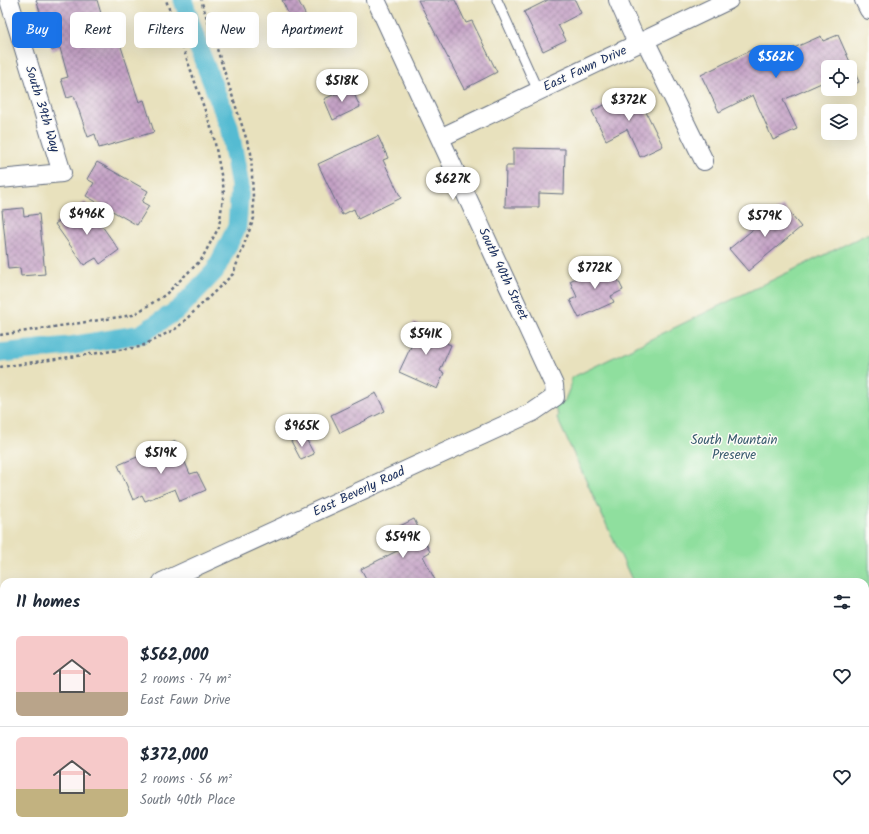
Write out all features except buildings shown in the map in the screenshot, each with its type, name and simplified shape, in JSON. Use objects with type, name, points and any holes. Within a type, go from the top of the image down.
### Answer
[{"type":"street","name":"South 39th Way","points":[[0,179],[62,173],[9,0]]},
{"type":"street","name":"South 40th Street","points":[[376,0],[554,385],[555,397]]},
{"type":"street","points":[[618,0],[704,161]]},
{"type":"street","name":"East Fawn Drive","points":[[440,138],[729,0]]},
{"type":"street","points":[[864,0],[869,10]]},
{"type":"street","name":"East Beverly Road","points":[[171,578],[533,412],[555,397]]},
{"type":"lane","points":[[497,0],[538,91]]},
{"type":"path","points":[[0,334],[133,315],[165,295],[201,260],[219,227],[224,190],[213,132],[166,0]]},
{"type":"path","points":[[0,367],[140,347],[177,328],[234,274],[254,218],[251,153],[201,0]]},
{"type":"green space","name":"South Mountain Preserve","points":[[869,233],[869,578],[631,578],[557,418],[558,415],[554,406],[564,402],[571,385],[571,378]]},
{"type":"waterway","points":[[0,353],[69,346],[141,334],[179,309],[215,271],[237,227],[240,186],[229,126],[199,49],[183,0]]}]
